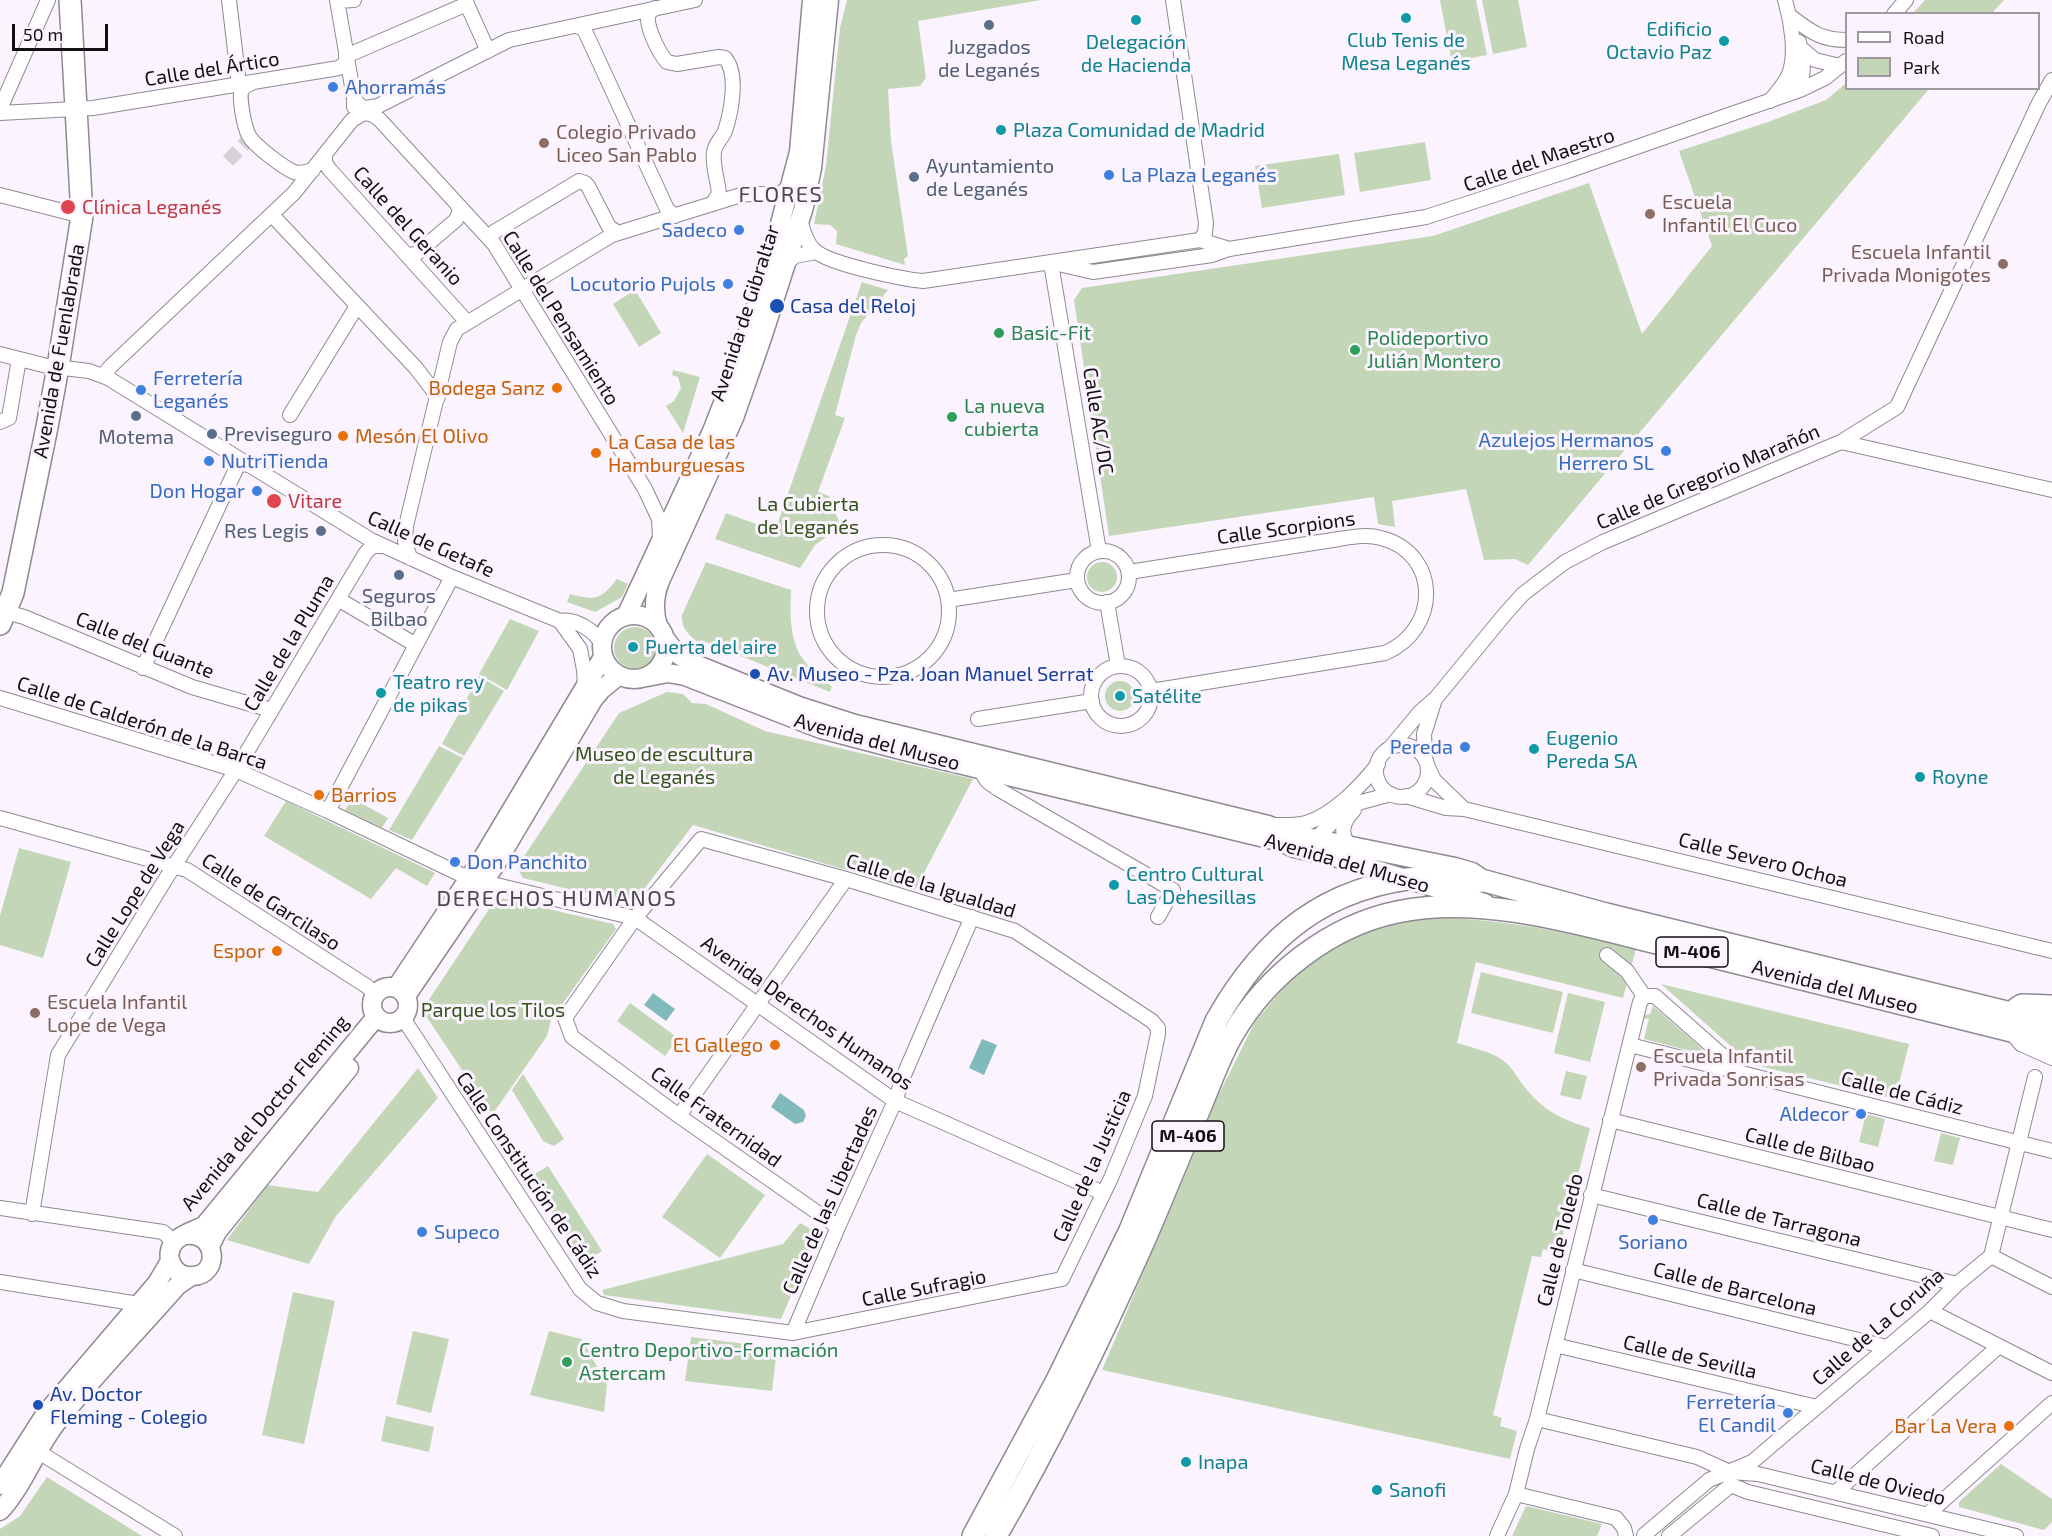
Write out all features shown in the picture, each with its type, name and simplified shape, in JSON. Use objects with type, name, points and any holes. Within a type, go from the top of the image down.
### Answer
[{"type":"highway","name":"Avenida de Fuenlabrada","points":[[2,617],[13,593],[58,367],[82,216],[70,0]]},
{"type":"highway","name":"M-406","points":[[973,1536],[1056,1382],[1125,1240],[1216,1021],[1246,974],[1283,933],[1310,913],[1342,896],[1406,880],[1437,877],[1475,883],[1485,882]]},
{"type":"highway","name":"Avenida del Museo","points":[[1485,882],[2009,1022],[2052,1041]]},
{"type":"highway","name":"M-406","points":[[998,1533],[1072,1393],[1144,1239],[1225,1050],[1234,1032],[1262,995],[1293,964],[1313,949],[1343,931],[1379,916],[1432,908],[1481,908],[1518,912]]},
{"type":"highway","name":"Avenida del Museo","points":[[1518,912],[2009,1022],[2052,1023]]},
{"type":"highway","points":[[2009,1022],[2022,1005],[2052,1006]]},
{"type":"main road","name":"Avenida de Gibraltar","points":[[626,616],[660,546],[724,401],[768,270],[800,146],[812,0]]},
{"type":"main road","name":"Avenida de Gibraltar","points":[[661,631],[654,613],[654,599],[660,581],[734,418],[800,220],[812,168],[829,0]]},
{"type":"main road","points":[[476,879],[484,854],[585,687],[602,651],[603,637],[612,624],[626,616],[643,616],[661,631],[666,648],[664,660],[657,670],[647,677],[638,679],[618,676],[612,671],[602,651]]},
{"type":"main road","name":"Avenida del Museo","points":[[661,631],[676,653],[688,661],[815,712],[1268,825],[1287,833],[1455,867],[1472,872],[1485,882]]},
{"type":"main road","name":"Avenida del Museo","points":[[647,677],[668,673],[685,676],[821,729],[1281,842],[1294,848],[1332,856],[1518,912]]},
{"type":"main road","points":[[401,992],[593,700],[618,676]]},
{"type":"main road","points":[[384,988],[401,992],[408,1008],[388,1019],[372,1006],[375,994],[384,988]]},
{"type":"main road","name":"Avenida del Doctor Fleming","points":[[180,1239],[204,1226],[388,1019]]},
{"type":"main road","name":"Avenida del Doctor Fleming","points":[[210,1246],[217,1232],[388,1019]]},
{"type":"main road","points":[[0,1485],[46,1413],[157,1283],[170,1261],[171,1248],[180,1239],[199,1236],[210,1246],[212,1260],[209,1267],[198,1276],[190,1277],[177,1285],[56,1423],[37,1451],[23,1479],[0,1510]]},
{"type":"main road","points":[[170,1261],[178,1272],[190,1277]]},
{"type":"street","points":[[0,111],[48,0]]},
{"type":"street","points":[[229,0],[244,84],[241,96],[246,129],[250,138],[290,170],[304,173],[313,170]]},
{"type":"street","points":[[350,122],[354,98],[337,0],[354,0]]},
{"type":"street","points":[[108,378],[106,372],[111,366],[299,188],[350,122],[364,113],[374,114],[374,108],[509,40],[695,0]]},
{"type":"street","points":[[1173,0],[1206,223],[1205,233],[1200,240]]},
{"type":"street","points":[[1785,0],[1792,17],[1796,44],[1803,66],[1802,80],[1791,93]]},
{"type":"street","points":[[1896,12],[1906,0]]},
{"type":"street","points":[[466,2],[488,51]]},
{"type":"street","name":"Calle del Ártico","points":[[0,111],[76,109],[333,70],[345,64],[347,56],[466,2]]},
{"type":"street","points":[[655,8],[648,15],[647,20],[659,50],[669,64],[719,57],[725,58],[730,66],[733,99],[724,133],[715,147],[713,161],[719,194],[712,204]]},
{"type":"street","points":[[1792,17],[1810,33],[1825,38],[1845,40]]},
{"type":"street","points":[[577,26],[584,29],[667,209],[675,216]]},
{"type":"street","points":[[1796,44],[1815,60],[1843,63]]},
{"type":"street","points":[[1770,101],[1784,83],[1796,44]]},
{"type":"street","name":"Calle del Maestro","points":[[1053,263],[1093,272],[1212,255],[1229,249],[1426,217],[1770,101],[1825,78],[1843,63]]},
{"type":"street","points":[[1841,442],[1897,407],[2039,103],[2052,80]]},
{"type":"street","name":"Calle del Pensamiento","points":[[354,98],[374,114],[493,243],[650,498],[659,519],[660,546]]},
{"type":"street","name":"Calle del Geranio","points":[[325,155],[324,161],[327,165],[405,253],[462,326]]},
{"type":"street","points":[[493,243],[491,237],[494,232],[579,182],[588,186],[609,227],[618,233]]},
{"type":"street","points":[[416,368],[427,372],[434,369],[439,362],[447,339],[462,326],[618,233],[748,194],[776,195],[791,186]]},
{"type":"street","points":[[0,195],[82,216]]},
{"type":"street","points":[[405,253],[416,254],[456,220],[460,212],[457,204]]},
{"type":"street","points":[[272,215],[416,368],[438,397]]},
{"type":"street","points":[[786,264],[795,256],[816,252],[805,235],[800,220]]},
{"type":"street","name":"Calle del Maestro","points":[[816,252],[832,260],[906,280],[923,281],[1200,240],[1229,249]]},
{"type":"street","name":"Calle AC/DC","points":[[1053,263],[1100,551]]},
{"type":"street","points":[[290,415],[357,306]]},
{"type":"street","points":[[410,558],[405,541],[406,526],[450,342],[462,326]]},
{"type":"street","name":"Calle de Getafe","points":[[0,354],[58,367],[81,369],[108,378],[333,519],[382,546],[452,577],[588,630],[597,638],[602,651]]},
{"type":"street","points":[[0,422],[9,418],[19,359]]},
{"type":"street","name":"Calle de Gregorio Marañón","points":[[1436,698],[1505,614],[1540,580],[1565,562],[1603,542],[1841,442],[2052,490]]},
{"type":"street","points":[[143,668],[237,468],[242,464],[249,465]]},
{"type":"street","name":"Calle Scorpions","points":[[1129,572],[1370,536],[1388,540],[1403,548],[1415,561],[1426,586],[1427,597],[1424,613],[1417,630],[1404,642],[1385,653],[1151,691]]},
{"type":"street","name":"Calle de la Pluma","points":[[236,770],[367,550],[374,545],[382,546]]},
{"type":"street","points":[[870,546],[897,546],[921,556],[939,574],[948,600],[947,630],[935,652],[915,669],[891,677],[866,675],[840,662],[825,644],[817,620],[817,600],[827,575],[846,556],[870,546]]},
{"type":"street","points":[[1100,551],[1107,551],[1122,558],[1129,572],[1125,591],[1120,597],[1107,602],[1095,601],[1085,595],[1077,580],[1080,564],[1092,553],[1100,551]]},
{"type":"street","points":[[328,811],[452,577]]},
{"type":"street","points":[[948,600],[1077,580]]},
{"type":"street","points":[[338,599],[416,645]]},
{"type":"street","points":[[1107,602],[1118,666]]},
{"type":"street","name":"Calle del Guante","points":[[2,617],[24,617],[192,687],[271,710]]},
{"type":"street","points":[[560,621],[580,649],[585,687]]},
{"type":"street","points":[[1118,666],[1133,668],[1140,672],[1146,678],[1151,691],[1151,700],[1145,714],[1140,719],[1126,725],[1105,721],[1095,710],[1092,701],[1094,682],[1100,674],[1118,666]]},
{"type":"street","name":"Calle de Calderón de la Barca","points":[[0,698],[236,770],[476,879]]},
{"type":"street","points":[[1268,825],[1303,824],[1314,820],[1357,789],[1378,764],[1381,756],[1420,711],[1436,698]]},
{"type":"street","points":[[1281,842],[1310,844],[1317,840],[1346,809],[1391,794],[1406,796],[1420,789],[1425,783],[1424,734],[1436,698]]},
{"type":"street","points":[[978,719],[1092,701]]},
{"type":"street","points":[[1390,748],[1403,745],[1412,747],[1426,763],[1434,780],[1464,809]]},
{"type":"street","points":[[1378,764],[1379,781],[1391,794]]},
{"type":"street","points":[[980,769],[987,781],[998,789],[1173,890],[1158,917]]},
{"type":"street","name":"Calle Lope de Vega","points":[[32,1214],[58,1054],[236,770]]},
{"type":"street","name":"Calle Severo Ochoa","points":[[1406,796],[1446,808],[1464,809],[2052,951]]},
{"type":"street","points":[[1351,846],[1343,836],[1344,824],[1352,811],[1364,802]]},
{"type":"street","name":"Calle de Garcilaso","points":[[0,818],[187,870],[368,987],[375,994]]},
{"type":"street","name":"Calle de la Igualdad","points":[[635,918],[701,839],[846,879],[1015,931],[1152,1021],[1158,1031]]},
{"type":"street","name":"Avenida Derechos Humanos","points":[[476,879],[635,918],[895,1101],[1103,1193]]},
{"type":"street","points":[[679,1116],[846,879]]},
{"type":"street","name":"Calle de las Libertades","points":[[793,1334],[895,1101],[972,917]]},
{"type":"street","name":"Calle Fraternidad","points":[[635,918],[565,1018],[572,1037],[679,1116],[838,1227]]},
{"type":"street","points":[[1607,955],[1627,971],[1644,996]]},
{"type":"street","name":"Calle de Toledo","points":[[1497,1536],[1516,1494],[1537,1419],[1591,1195],[1640,1002],[1644,996]]},
{"type":"street","name":"Calle de Cádiz","points":[[1644,996],[1655,996],[1742,1072]]},
{"type":"street","name":"Calle Constitución de Cádiz","points":[[388,1019],[538,1227],[574,1281],[588,1297],[597,1303],[623,1311],[793,1334]]},
{"type":"street","points":[[2009,1022],[2020,1044],[2052,1058]]},
{"type":"street","name":"Calle de la Justicia","points":[[1062,1279],[1103,1193],[1145,1096],[1158,1031]]},
{"type":"street","name":"Calle de Cádiz","points":[[1630,1045],[2052,1151]]},
{"type":"street","points":[[2035,1077],[1990,1256],[2052,1287]]},
{"type":"street","name":"Calle de Bilbao","points":[[1610,1120],[2052,1230]]},
{"type":"street","name":"Calle de Tarragona","points":[[1591,1195],[1958,1284]]},
{"type":"street","points":[[0,1208],[163,1232],[180,1239]]},
{"type":"street","name":"Calle de La Coruña","points":[[1670,1536],[1731,1478],[1930,1311],[1990,1256]]},
{"type":"street","name":"Calle de Barcelona","points":[[1573,1270],[1887,1347]]},
{"type":"street","name":"Calle Sufragio","points":[[793,1334],[1062,1279]]},
{"type":"street","points":[[0,1282],[140,1304]]},
{"type":"street","points":[[1930,1311],[2052,1373]]},
{"type":"street","name":"Calle de Sevilla","points":[[1554,1345],[1817,1407]]},
{"type":"street","points":[[1836,1492],[1999,1346]]},
{"type":"street","points":[[1928,1514],[2052,1403]]},
{"type":"street","name":"Calle de Oviedo","points":[[1537,1419],[1697,1457],[1757,1494],[1932,1536]]},
{"type":"street","points":[[37,1451],[175,1536]]},
{"type":"street","name":"Calle de Oviedo","points":[[1731,1478],[1753,1473],[2016,1536]]},
{"type":"street","name":"Calle de La Coruña","points":[[1641,1536],[1709,1480],[1731,1478]]},
{"type":"street","points":[[1516,1494],[1616,1518],[1624,1528],[1626,1536]]},
{"type":"green space","points":[[847,0],[1041,0],[918,21],[926,78],[920,86],[888,89],[891,141],[908,256],[904,259],[905,265],[836,244],[837,231],[830,225],[814,224],[826,166],[840,28]]},
{"type":"green space","points":[[1440,0],[1476,0],[1487,55],[1452,62]]},
{"type":"green space","points":[[1482,0],[1518,0],[1527,47],[1493,54]]},
{"type":"green space","points":[[1925,0],[2004,0],[1993,12],[1914,12]]},
{"type":"green space","name":"Polideportivo Julián Montero","points":[[1845,84],[1845,90],[1928,90],[1528,565],[1515,559],[1484,560],[1466,489],[1392,501],[1395,527],[1378,524],[1374,497],[1109,536],[1074,300],[1082,288],[1433,236],[1589,183],[1642,334],[1712,246],[1679,151],[1826,100]]},
{"type":"green space","points":[[1425,142],[1431,180],[1360,192],[1354,153]]},
{"type":"green space","points":[[1339,154],[1345,195],[1262,208],[1255,166]]},
{"type":"green space","name":"La Cubierta de Leganés","points":[[862,282],[888,290],[861,323],[856,335],[835,415],[845,418],[818,492],[829,496],[841,527],[815,545],[800,568],[715,539],[726,513],[775,531]]},
{"type":"green space","points":[[635,290],[661,333],[639,347],[613,304]]},
{"type":"green space","points":[[673,370],[700,377],[683,433],[666,406],[674,401],[681,388],[678,377],[672,375]]},
{"type":"green space","name":"La Cubierta de Leganés","points":[[706,562],[791,590],[792,629],[797,648],[807,664],[832,687],[830,692],[701,640],[699,643],[689,634],[684,628],[682,615]]},
{"type":"green space","points":[[1102,562],[1108,563],[1116,571],[1116,583],[1108,591],[1102,592],[1096,591],[1088,583],[1087,577],[1088,571],[1096,563]]},
{"type":"green space","points":[[617,579],[628,584],[622,597],[595,612],[567,602],[570,594],[591,598],[601,595]]},
{"type":"green space","points":[[510,619],[539,631],[507,690],[479,674]]},
{"type":"green space","points":[[635,627],[650,633],[656,648],[650,663],[635,669],[620,663],[614,648],[620,633]]},
{"type":"green space","points":[[479,676],[504,691],[464,756],[442,744]]},
{"type":"green space","points":[[1120,681],[1131,685],[1135,696],[1131,707],[1120,711],[1109,707],[1105,696],[1109,685]]},
{"type":"green space","name":"Museo de escultura de Leganés","points":[[667,692],[683,694],[692,703],[706,704],[765,731],[973,779],[915,890],[693,825],[635,901],[629,904],[523,878],[517,867],[619,713]]},
{"type":"green space","points":[[439,746],[463,758],[412,840],[389,830]]},
{"type":"green space","points":[[352,798],[388,818],[382,828],[345,810]]},
{"type":"green space","points":[[286,801],[435,873],[427,886],[396,868],[371,899],[264,836]]},
{"type":"green space","points":[[19,848],[71,862],[43,958],[0,945],[0,916]]},
{"type":"green space","name":"Parque los Tilos","points":[[497,897],[613,924],[616,929],[551,1020],[547,1036],[492,1115],[422,1010]]},
{"type":"green space","points":[[1422,916],[1530,926],[1636,949],[1623,998],[1476,962],[1457,1043],[1487,1052],[1504,1061],[1540,1104],[1572,1122],[1590,1128],[1560,1253],[1543,1249],[1541,1257],[1532,1256],[1493,1415],[1502,1418],[1500,1426],[1517,1431],[1510,1459],[1102,1370],[1219,1094],[1255,1022],[1298,970],[1349,937],[1378,926]]},
{"type":"green space","points":[[1481,972],[1563,992],[1553,1033],[1471,1013]]},
{"type":"green space","points":[[1661,984],[1909,1044],[1895,1099],[1751,1064]]},
{"type":"green space","points":[[1568,993],[1605,1002],[1590,1062],[1554,1053]]},
{"type":"green space","points":[[630,1003],[678,1038],[665,1056],[617,1021]]},
{"type":"green space","points":[[1653,1006],[1699,1046],[1706,1055],[1644,1039],[1649,1018],[1640,1020],[1641,1016],[1650,1014]]},
{"type":"green space","points":[[418,1068],[438,1098],[336,1216],[309,1264],[227,1240],[267,1185],[318,1192]]},
{"type":"green space","points":[[1566,1071],[1587,1076],[1581,1100],[1560,1095]]},
{"type":"green space","points":[[523,1074],[564,1139],[554,1146],[543,1141],[512,1090]]},
{"type":"green space","points":[[1866,1114],[1885,1119],[1878,1147],[1859,1142]]},
{"type":"green space","points":[[1941,1133],[1960,1138],[1953,1165],[1934,1161]]},
{"type":"green space","points":[[707,1154],[765,1195],[720,1258],[662,1217]]},
{"type":"green space","points":[[548,1166],[602,1251],[584,1262],[530,1177]]},
{"type":"green space","points":[[800,1223],[818,1233],[781,1319],[604,1295],[602,1290],[783,1244]]},
{"type":"green space","points":[[293,1292],[335,1301],[304,1444],[262,1435]]},
{"type":"green space","points":[[413,1331],[449,1339],[431,1413],[396,1404]]},
{"type":"green space","name":"Centro Deportivo-Formación Astercam","points":[[549,1331],[582,1339],[607,1385],[604,1412],[530,1395]]},
{"type":"green space","points":[[691,1337],[777,1348],[772,1391],[685,1381]]},
{"type":"green space","points":[[386,1416],[434,1427],[429,1452],[381,1441]]},
{"type":"green space","points":[[2001,1464],[2052,1499],[2052,1522],[2044,1530],[1959,1507],[1959,1502]]},
{"type":"green space","points":[[47,1477],[142,1536],[0,1536],[0,1529],[20,1516]]},
{"type":"green space","points":[[1526,1506],[1602,1524],[1597,1536],[1512,1536]]},
{"type":"water","points":[[653,993],[675,1009],[666,1021],[644,1005]]},
{"type":"water","points":[[982,1039],[997,1045],[984,1075],[969,1068]]},
{"type":"water","points":[[780,1093],[804,1110],[806,1116],[803,1122],[795,1124],[771,1107]]},
{"type":"tunnel","points":[[228,161],[250,138]]},
{"type":"place","name":"Club Tenis de Mesa Leganés","points":[[1406,18]]},
{"type":"place","name":"Delegación de Hacienda","points":[[1136,20]]},
{"type":"place","name":"Juzgados de Leganés","points":[[989,25]]},
{"type":"place","name":"Edificio Octavio Paz","points":[[1724,41]]},
{"type":"place","name":"Ahorramás","points":[[333,87]]},
{"type":"place","name":"Plaza Comunidad de Madrid","points":[[1001,130]]},
{"type":"place","name":"Colegio Privado Liceo San Pablo","points":[[544,143]]},
{"type":"place","name":"La Plaza Leganés","points":[[1109,175]]},
{"type":"place","name":"Ayuntamiento de Leganés","points":[[914,177]]},
{"type":"place","name":"Clínica Leganés","points":[[68,207]]},
{"type":"place","name":"Escuela Infantil El Cuco","points":[[1650,214]]},
{"type":"place","name":"Sadeco","points":[[739,230]]},
{"type":"place","name":"Escuela Infantil Privada Monigotes","points":[[2003,264]]},
{"type":"place","name":"Locutorio Pujols","points":[[728,284]]},
{"type":"place","name":"Casa del Reloj","points":[[777,306]]},
{"type":"place","name":"Basic-Fit","points":[[999,333]]},
{"type":"place","name":"Polideportivo Julián Montero","points":[[1355,350]]},
{"type":"place","name":"Bodega Sanz","points":[[557,388]]},
{"type":"place","name":"Ferretería Leganés","points":[[141,390]]},
{"type":"place","name":"Motema","points":[[136,416]]},
{"type":"place","name":"La nueva cubierta","points":[[952,417]]},
{"type":"place","name":"Previseguro","points":[[212,434]]},
{"type":"place","name":"Mesón El Olivo","points":[[343,436]]},
{"type":"place","name":"Azulejos Hermanos Herrero SL","points":[[1666,451]]},
{"type":"place","name":"La Casa de las Hamburguesas","points":[[596,453]]},
{"type":"place","name":"NutriTienda","points":[[209,461]]},
{"type":"place","name":"Don Hogar","points":[[257,491]]},
{"type":"place","name":"Vitare","points":[[274,501]]},
{"type":"place","name":"Res Legis","points":[[321,531]]},
{"type":"place","name":"Seguros Bilbao","points":[[399,575]]},
{"type":"place","name":"Puerta del aire","points":[[633,647]]},
{"type":"place","name":"Av. Museo - Pza. Joan Manuel Serrat","points":[[755,674]]},
{"type":"place","name":"Teatro rey de pikas","points":[[381,693]]},
{"type":"place","name":"Satélite","points":[[1120,696]]},
{"type":"place","name":"Pereda","points":[[1465,747]]},
{"type":"place","name":"Eugenio Pereda SA","points":[[1534,749]]},
{"type":"place","name":"Royne","points":[[1920,777]]},
{"type":"place","name":"Barrios","points":[[319,795]]},
{"type":"place","name":"Don Panchito","points":[[455,862]]},
{"type":"place","name":"Centro Cultural Las Dehesillas","points":[[1114,885]]},
{"type":"place","name":"Espor","points":[[277,951]]},
{"type":"place","name":"Escuela Infantil Lope de Vega","points":[[35,1013]]},
{"type":"place","name":"El Gallego","points":[[775,1045]]},
{"type":"place","name":"Escuela Infantil Privada Sonrisas","points":[[1641,1067]]},
{"type":"place","name":"Aldecor","points":[[1861,1114]]},
{"type":"place","name":"Soriano","points":[[1653,1220]]},
{"type":"place","name":"Supeco","points":[[422,1232]]},
{"type":"place","name":"Centro Deportivo-Formación Astercam","points":[[567,1362]]},
{"type":"place","name":"Av. Doctor Fleming - Colegio","points":[[38,1405]]},
{"type":"place","name":"Ferretería El Candil","points":[[1788,1413]]},
{"type":"place","name":"Bar La Vera","points":[[2009,1426]]},
{"type":"place","name":"Inapa","points":[[1186,1462]]},
{"type":"place","name":"Sanofi","points":[[1377,1490]]},
{"type":"district","name":"FLORES","points":[[781,195]]},
{"type":"district","name":"DERECHOS HUMANOS","points":[[557,899]]}]
